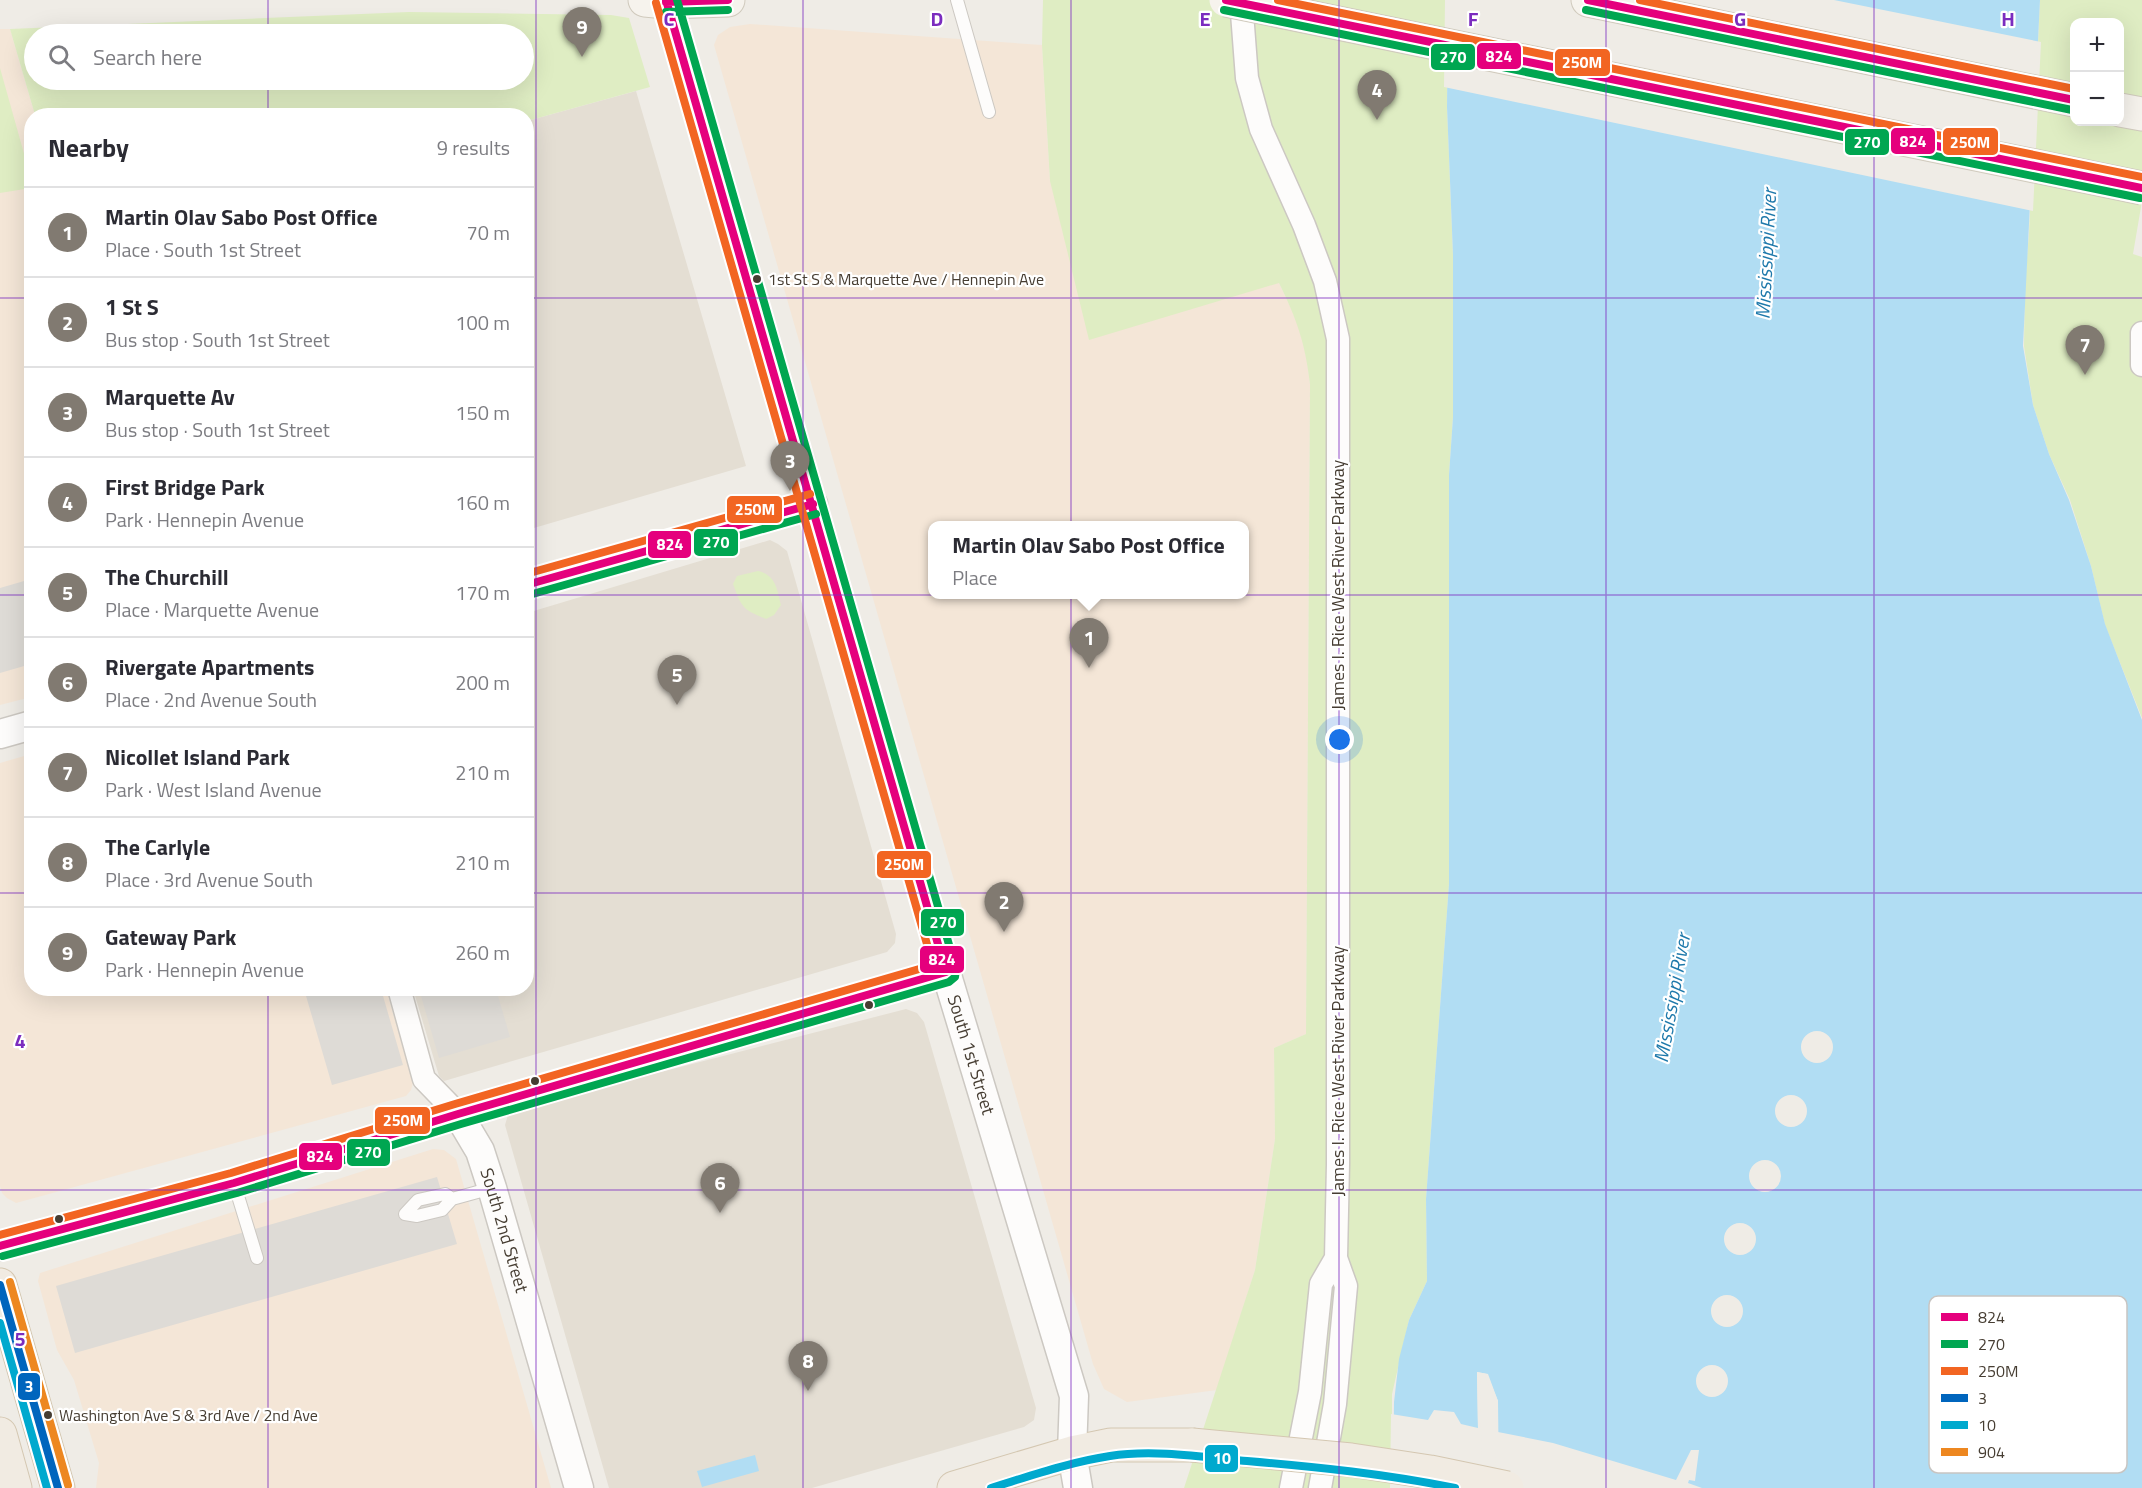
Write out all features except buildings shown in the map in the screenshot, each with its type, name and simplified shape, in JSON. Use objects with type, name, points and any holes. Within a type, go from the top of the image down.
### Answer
[{"type":"main road","points":[[659,1],[728,0]]},
{"type":"main road","points":[[1226,0],[2142,188]]},
{"type":"main road","points":[[1588,0],[2070,99]]},
{"type":"main road","points":[[2124,111],[2142,114]]},
{"type":"main road","points":[[0,1285],[58,1488]]},
{"type":"main road","points":[[0,1434],[15,1488]]},
{"type":"main road","points":[[954,1488],[1072,1453],[1112,1445],[1192,1445],[1362,1461],[1421,1470],[1507,1488]]},
{"type":"street","name":"James I. Rice West River Parkway","points":[[1241,0],[1247,78],[1261,129],[1304,225],[1324,281],[1338,339],[1338,1186],[1336,1258],[1346,1286],[1335,1404],[1320,1488]]},
{"type":"street","name":"South 1st Street","points":[[659,1],[813,504],[946,972],[1074,1396],[1072,1453],[1078,1488]]},
{"type":"street","points":[[2142,333],[2142,365]]},
{"type":"street","points":[[534,583],[813,504]]},
{"type":"street","points":[[0,734],[24,727]]},
{"type":"street","points":[[0,1246],[234,1183],[458,1114],[946,972]]},
{"type":"street","name":"South 2nd Street","points":[[401,996],[424,1079],[458,1114],[480,1151],[579,1488]]},
{"type":"street","name":"James I. Rice West River Parkway","points":[[1292,1488],[1310,1392],[1321,1284],[1336,1258]]},
{"type":"lane","points":[[957,0],[989,112]]},
{"type":"lane","points":[[234,1183],[257,1258]]},
{"type":"lane","points":[[452,1199],[492,1188]]},
{"type":"shaded area","points":[[750,24],[1042,45],[1050,181],[1279,283],[1299,325],[1310,384],[1306,1034],[1274,1048],[1275,1139],[1255,1270],[1217,1390],[1127,1402],[1104,1389],[1093,1364],[714,45],[718,35],[730,27]]},
{"type":"shaded area","points":[[0,29],[10,29],[24,77],[24,90],[28,90],[33,108],[24,108],[24,699],[0,705]]},
{"type":"shaded area","points":[[636,91],[746,466],[534,528],[534,119]]},
{"type":"shaded area","points":[[770,540],[787,551],[896,934],[895,943],[887,952],[444,1081],[439,1076],[415,996],[534,996],[534,611]]},
{"type":"shaded area","points":[[24,581],[24,666],[0,673],[0,588]]},
{"type":"shaded area","points":[[24,756],[24,996],[388,996],[413,1083],[411,1090],[406,1096],[16,1203],[7,1198],[0,1186],[0,763]]},
{"type":"shaded area","points":[[306,996],[383,996],[403,1065],[332,1085]]},
{"type":"shaded area","points":[[421,996],[498,996],[510,1037],[439,1058]]},
{"type":"shaded area","points":[[906,1009],[917,1013],[924,1022],[1036,1408],[1034,1420],[1024,1427],[812,1488],[609,1488],[505,1125],[508,1115],[513,1110]]},
{"type":"shaded area","points":[[433,1149],[444,1150],[456,1159],[551,1488],[96,1488],[99,1463],[74,1380],[57,1350],[38,1281],[40,1273]]},
{"type":"shaded area","points":[[437,1177],[457,1244],[75,1353],[56,1286]]},
{"type":"green space","points":[[1043,0],[1448,0],[1447,107],[1453,255],[1453,417],[1449,475],[1449,884],[1426,1199],[1427,1281],[1409,1320],[1392,1394],[1392,1488],[1184,1488],[1255,1270],[1275,1139],[1274,1048],[1306,1034],[1310,384],[1306,356],[1299,332],[1279,283],[1089,340],[1050,181],[1042,45]]},
{"type":"green space","points":[[2040,0],[2142,0],[2142,201],[2133,254],[2142,257],[2142,718],[2105,625],[2091,566],[2070,500],[2049,454],[2033,405],[2024,346],[2025,283]]},
{"type":"green space","points":[[409,12],[611,15],[629,18],[650,87],[534,119],[534,108],[33,108],[28,90],[534,90],[534,24],[127,24]]},
{"type":"green space","points":[[24,28],[24,77],[10,29]]},
{"type":"green space","points":[[0,68],[24,154],[24,189],[0,193]]},
{"type":"green space","points":[[758,571],[772,579],[781,605],[774,615],[766,619],[744,607],[733,584],[737,576]]},
{"type":"water","name":"Mississippi River","points":[[1448,0],[2040,0],[2023,346],[2033,405],[2091,566],[2105,624],[2142,720],[2142,1488],[1499,1488],[1498,1401],[1488,1374],[1477,1372],[1479,1488],[1393,1488],[1394,1402],[1399,1359],[1409,1320],[1427,1281],[1426,1199],[1449,884],[1449,475],[1453,417],[1453,255],[1447,107]]},
{"type":"water","points":[[755,1455],[759,1471],[702,1487],[697,1471]]},
{"type":"pier","points":[[1445,0],[1834,0],[2041,42],[2033,211],[1444,87]]},
{"type":"pier","points":[[1817,1031],[1828,1036],[1833,1047],[1828,1058],[1817,1063],[1806,1058],[1801,1047],[1806,1036]]},
{"type":"pier","points":[[1791,1095],[1802,1100],[1807,1111],[1802,1122],[1791,1127],[1780,1122],[1775,1111],[1780,1100]]},
{"type":"pier","points":[[1765,1160],[1776,1165],[1781,1176],[1776,1187],[1765,1192],[1754,1187],[1749,1176],[1754,1165]]},
{"type":"pier","points":[[1740,1223],[1751,1228],[1756,1239],[1751,1250],[1740,1255],[1729,1250],[1724,1239],[1729,1228]]},
{"type":"pier","points":[[1727,1295],[1738,1300],[1743,1311],[1738,1322],[1727,1327],[1716,1322],[1711,1311],[1716,1300]]},
{"type":"pier","points":[[1712,1365],[1723,1370],[1728,1381],[1723,1392],[1712,1397],[1701,1392],[1696,1381],[1701,1370]]},
{"type":"pier","points":[[1477,1372],[1487,1374],[1498,1401],[1498,1432],[1553,1443],[1676,1480],[1691,1450],[1699,1450],[1695,1481],[1689,1480],[1688,1483],[1702,1488],[1496,1488],[1495,1401],[1485,1376],[1480,1376],[1482,1488],[1390,1488],[1391,1414],[1428,1420],[1434,1410],[1454,1412],[1461,1424],[1478,1428]]},
{"type":"transit line","name":"824","points":[[0,1246],[234,1183],[458,1114],[946,972],[666,0]]},
{"type":"transit line","name":"270","points":[[3,1256],[237,1193],[461,1124],[949,982],[955,977],[956,969],[677,0]]},
{"type":"transit line","name":"824","points":[[666,2],[728,0]]},
{"type":"transit line","name":"824","points":[[1226,0],[2142,188]]},
{"type":"transit line","name":"250M","points":[[1278,0],[2142,177]]},
{"type":"transit line","name":"824","points":[[1588,0],[2070,99]]},
{"type":"transit line","name":"250M","points":[[1640,0],[2070,88]]},
{"type":"transit line","name":"250M","points":[[0,1235],[231,1173],[455,1104],[933,965],[656,3]]},
{"type":"transit line","name":"270","points":[[666,12],[728,10]]},
{"type":"transit line","name":"270","points":[[1224,10],[2140,198]]},
{"type":"transit line","name":"270","points":[[1586,10],[2070,110]]},
{"type":"transit line","name":"250M","points":[[534,572],[810,494]]},
{"type":"transit line","name":"824","points":[[534,583],[813,504]]},
{"type":"transit line","name":"270","points":[[534,594],[816,514]]},
{"type":"transit line","name":"904","points":[[10,1282],[68,1485]]},
{"type":"transit line","name":"3","points":[[0,1285],[58,1488]]},
{"type":"transit line","name":"10","points":[[0,1323],[47,1488]]},
{"type":"transit line","name":"10","points":[[991,1488],[1080,1462],[1143,1453],[1326,1468],[1455,1488]]},
{"type":"place","name":"Gateway Park","points":[[582,57]]},
{"type":"place","name":"First Bridge Park","points":[[1377,120]]},
{"type":"place","name":"1st St S & Marquette Ave / Hennepin Ave","points":[[757,279]]},
{"type":"place","name":"Nicollet Island Park","points":[[2085,375]]},
{"type":"place","name":"Marquette Av","points":[[790,491]]},
{"type":"place","name":"Martin Olav Sabo Post Office","points":[[1089,668]]},
{"type":"place","name":"The Churchill","points":[[677,705]]},
{"type":"place","name":"1 St S","points":[[1004,932]]},
{"type":"place","name":"Rivergate Apartments","points":[[720,1213]]},
{"type":"place","name":"The Carlyle","points":[[808,1391]]},
{"type":"place","name":"Washington Ave S & 3rd Ave / 2nd Ave","points":[[48,1415]]}]
